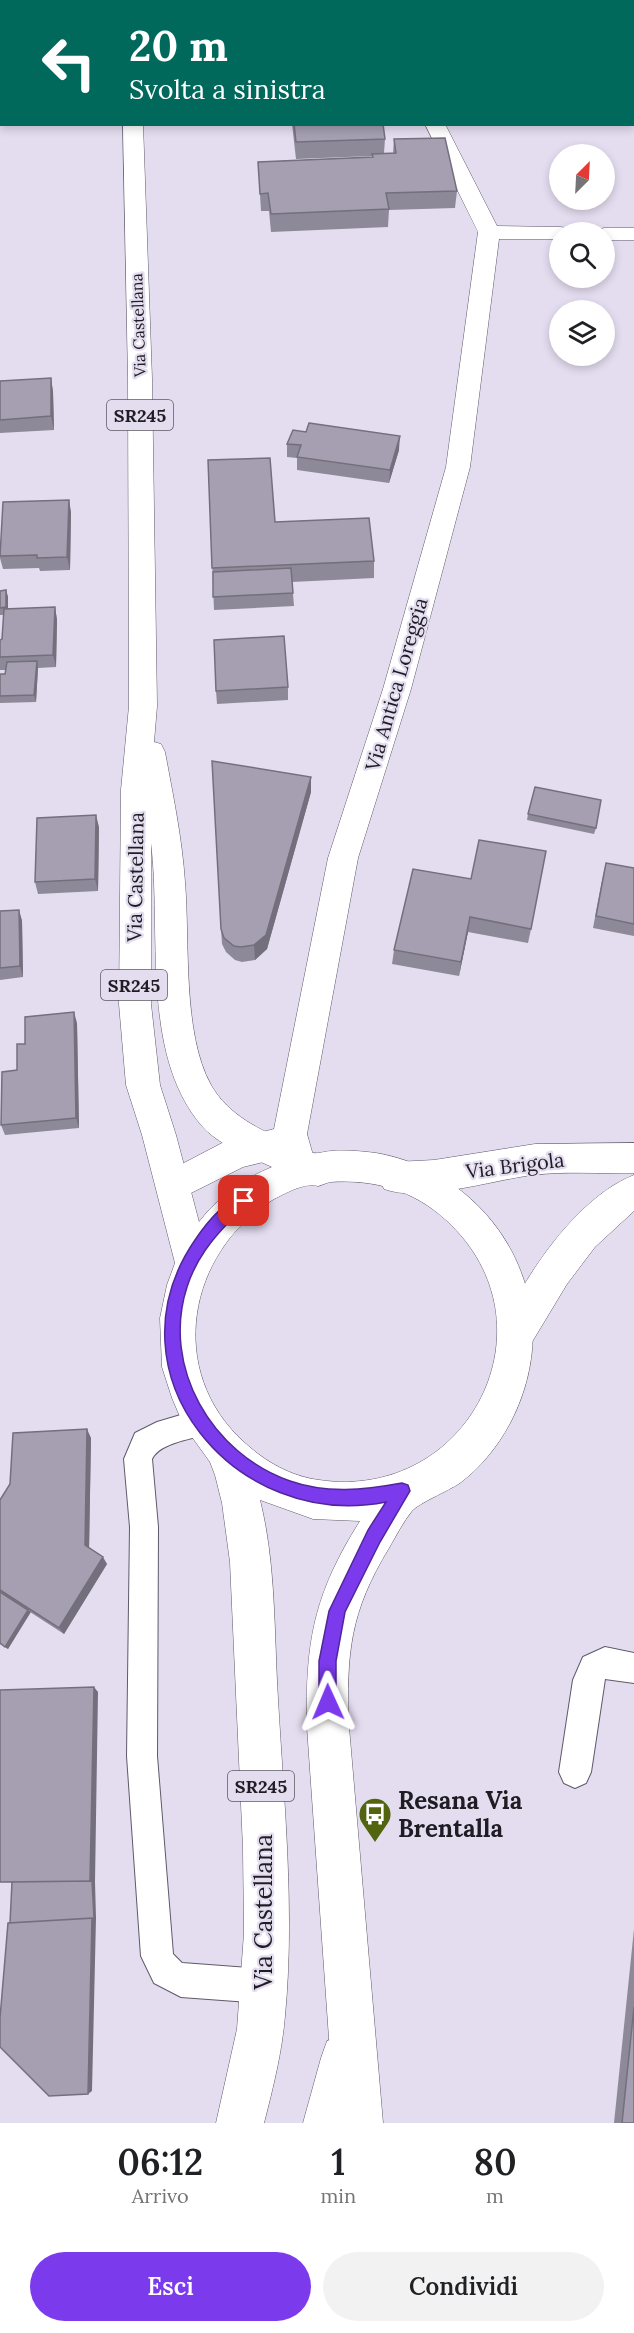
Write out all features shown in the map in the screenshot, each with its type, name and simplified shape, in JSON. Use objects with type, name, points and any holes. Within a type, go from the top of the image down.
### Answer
[{"type":"main road","name":"Via Castellana","points":[[133,126],[140,379],[143,706],[136,790],[135,1004],[143,1085],[173,1186],[191,1258]]},
{"type":"main road","points":[[436,126],[489,232],[549,233]]},
{"type":"main road","name":"Via Antica Loreggia","points":[[293,1153],[343,858],[397,689],[458,467],[489,232]]},
{"type":"main road","points":[[615,234],[634,234]]},
{"type":"main road","name":"Via Castellana","points":[[143,706],[165,835],[170,882],[175,988],[188,1073],[213,1114],[226,1126],[293,1153]]},
{"type":"main road","points":[[173,1186],[236,1153],[293,1153]]},
{"type":"main road","name":"SR245","points":[[293,1153],[349,1170],[382,1173],[396,1178],[412,1183],[441,1198],[466,1218],[487,1241],[507,1279],[514,1299],[519,1330],[517,1363],[508,1395],[491,1426],[467,1454],[437,1475],[402,1491],[364,1498],[327,1497],[289,1489],[254,1473],[213,1437],[184,1391],[174,1357],[173,1322],[179,1289],[191,1258],[209,1231],[240,1204],[258,1192],[287,1179],[293,1153]]},
{"type":"main road","name":"Via Brigola","points":[[396,1178],[434,1176],[535,1159],[634,1158]]},
{"type":"main road","points":[[519,1330],[548,1278],[568,1252],[611,1209],[634,1191]]},
{"type":"main road","name":"Via Castellana","points":[[213,1437],[234,1469],[243,1511],[251,1591],[262,1810],[264,1986],[256,2053],[240,2123]]},
{"type":"main road","points":[[359,2123],[328,1727],[327,1661],[332,1629],[344,1593],[374,1536],[402,1491]]},
{"type":"main road","points":[[327,2123],[352,2024]]},
{"type":"lane","points":[[213,1437],[157,1436],[145,1443],[138,1459],[144,1527],[142,1756],[157,1956],[161,1967],[168,1975],[181,1980],[264,1986]]},
{"type":"lane","points":[[576,1772],[588,1680],[592,1671],[606,1662],[634,1668]]},
{"type":"building","points":[[294,126],[383,126],[385,139],[296,142]]},
{"type":"building","points":[[445,138],[457,191],[386,193],[389,209],[271,214],[268,193],[260,194],[258,162],[373,157],[372,154],[396,153],[394,139]]},
{"type":"building","points":[[51,378],[51,416],[0,420],[0,381]]},
{"type":"building","points":[[309,423],[400,436],[390,470],[297,457],[301,445],[287,444],[293,430],[306,432]]},
{"type":"building","points":[[270,458],[275,522],[369,518],[374,561],[212,568],[208,460]]},
{"type":"building","points":[[69,500],[67,557],[0,556],[3,502]]},
{"type":"building","points":[[291,568],[293,593],[213,597],[213,572]]},
{"type":"building","points":[[6,590],[6,607],[0,608],[0,591]]},
{"type":"building","points":[[55,607],[53,655],[0,657],[4,609]]},
{"type":"building","points":[[284,636],[288,687],[216,691],[214,640]]},
{"type":"building","points":[[37,661],[34,695],[0,696],[0,674],[5,674],[7,662]]},
{"type":"building","points":[[212,761],[311,777],[266,935],[254,945],[234,946],[224,938],[221,929]]},
{"type":"building","points":[[535,787],[601,800],[596,828],[528,814]]},
{"type":"building","points":[[96,815],[95,879],[35,882],[37,818]]},
{"type":"building","points":[[479,840],[546,851],[531,929],[470,917],[461,962],[394,950],[413,869],[471,879]]},
{"type":"building","points":[[606,863],[634,868],[634,924],[596,916]]},
{"type":"building","points":[[19,910],[20,966],[0,968],[0,911]]},
{"type":"building","points":[[74,1012],[76,1118],[1,1125],[2,1072],[17,1070],[17,1044],[25,1044],[25,1017]]},
{"type":"building","points":[[87,1429],[85,1545],[103,1557],[59,1628],[0,1590],[0,1500],[10,1484],[13,1433]]},
{"type":"building","points":[[0,1592],[28,1610],[5,1647],[0,1643]]},
{"type":"building","points":[[94,1687],[90,1881],[0,1882],[0,1690]]},
{"type":"building","points":[[92,1881],[94,1918],[10,1923],[12,1882]]},
{"type":"building","points":[[92,1918],[88,2094],[49,2096],[0,2047],[0,2018],[8,1923]]},
{"type":"building","points":[[634,2007],[634,2123],[622,2123]]},
{"type":"place","name":"Resana Via Brentalla","points":[[375,1843]]},
{"type":"route","points":[[244,1201],[209,1231],[191,1258],[179,1289],[173,1322],[174,1357],[184,1391],[201,1423],[224,1450],[254,1473],[289,1489],[327,1497],[364,1498],[402,1491],[374,1536],[337,1611],[327,1661],[328,1702]]}]
